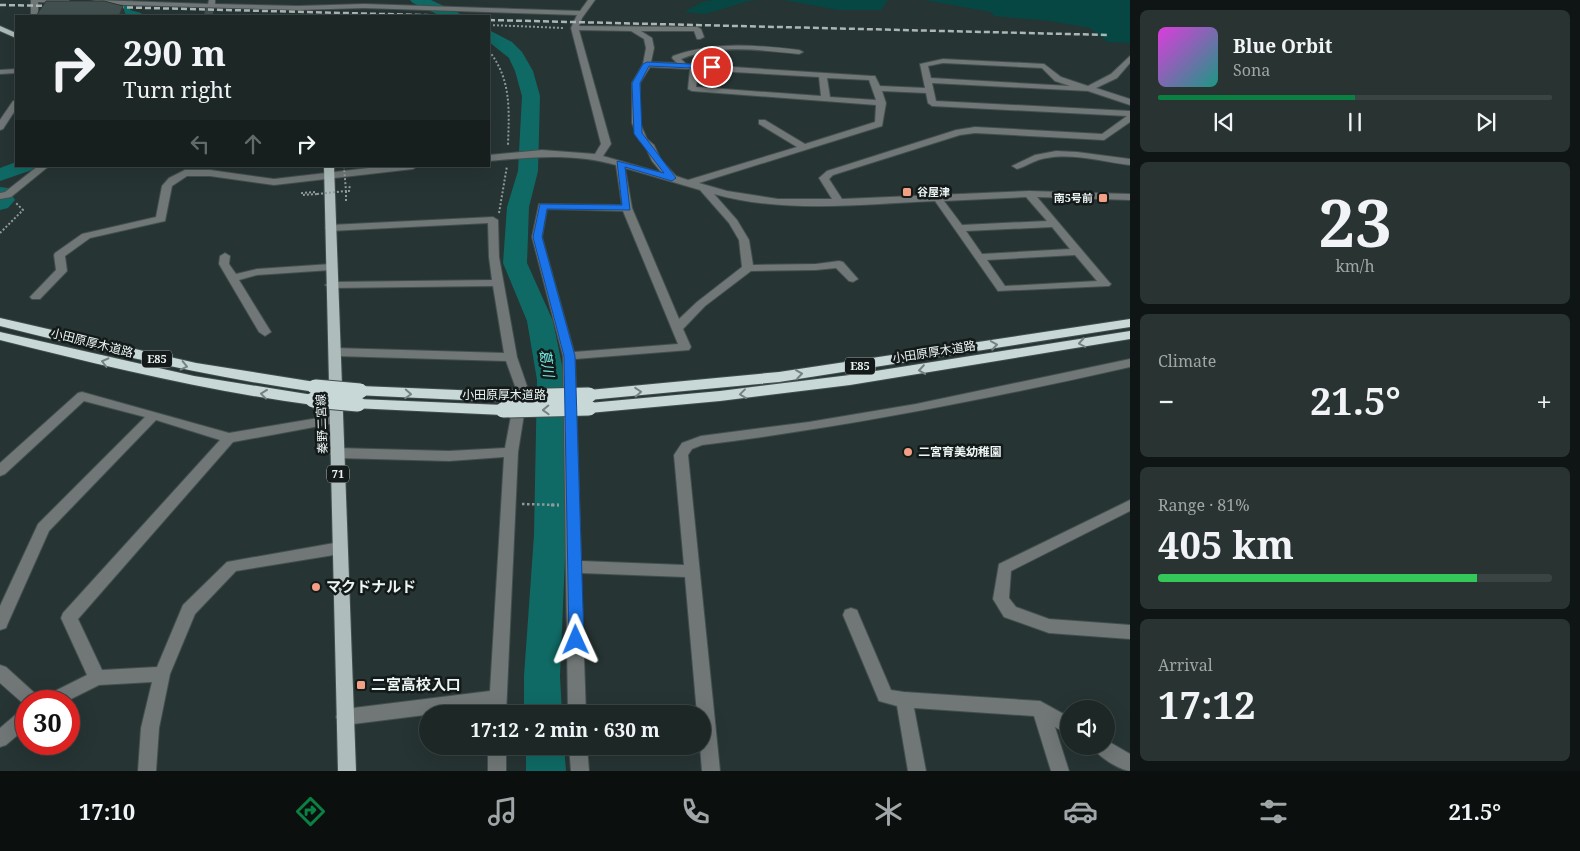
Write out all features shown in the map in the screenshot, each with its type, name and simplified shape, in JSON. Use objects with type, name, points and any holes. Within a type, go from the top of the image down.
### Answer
[{"type":"highway","name":"小田原厚木道路","points":[[0,322],[188,367],[314,393]]},
{"type":"highway","name":"小田原厚木道路","points":[[589,402],[779,377],[1130,323]]},
{"type":"highway","name":"小田原厚木道路","points":[[0,336],[171,378],[245,392],[314,393],[505,404],[678,402],[787,389],[937,367],[1130,335]]},
{"type":"main road","points":[[0,28],[15,36]]},
{"type":"main road","points":[[0,38],[15,42]]},
{"type":"main road","name":"秦野二宮線","points":[[329,169],[347,771]]},
{"type":"street","points":[[34,15],[34,0],[74,1]]},
{"type":"street","points":[[353,0],[364,6]]},
{"type":"street","points":[[464,0],[477,4],[484,9]]},
{"type":"street","points":[[592,0],[581,13],[575,28],[606,144],[598,157]]},
{"type":"street","points":[[84,2],[211,3],[298,8],[411,7],[581,13]]},
{"type":"street","points":[[295,15],[298,8]]},
{"type":"street","points":[[575,28],[697,29],[700,37]]},
{"type":"street","points":[[633,29],[648,38],[650,48],[647,64],[636,83],[638,134],[672,178]]},
{"type":"street","points":[[684,65],[676,58],[704,48],[747,47],[800,52]]},
{"type":"street","points":[[926,80],[1088,88],[1114,76],[1130,58]]},
{"type":"street","points":[[1130,102],[1058,79],[1044,66],[943,60],[924,64],[932,103],[1130,116]]},
{"type":"street","points":[[647,64],[872,78],[879,88],[882,103],[879,124],[689,183]]},
{"type":"street","points":[[694,66],[692,89],[882,103]]},
{"type":"street","points":[[0,72],[15,70]]},
{"type":"street","points":[[822,74],[826,99]]},
{"type":"street","points":[[879,88],[929,91]]},
{"type":"street","points":[[0,127],[15,104]]},
{"type":"street","points":[[839,202],[824,178],[830,172],[959,132],[975,130],[1104,137],[1130,116]]},
{"type":"street","points":[[762,122],[804,148]]},
{"type":"street","points":[[490,158],[542,153],[598,157],[704,188],[744,198],[778,202],[839,202],[1030,194],[1130,198]]},
{"type":"street","points":[[1016,166],[1046,155],[1090,155],[1111,161],[1130,162]]},
{"type":"street","points":[[569,356],[685,347],[627,208],[620,163]]},
{"type":"street","points":[[4,196],[43,167]]},
{"type":"street","points":[[201,167],[210,173]]},
{"type":"street","points":[[36,297],[62,271],[59,255],[86,236],[161,219],[167,186],[172,180],[185,173],[210,173],[274,182],[329,169],[385,167]]},
{"type":"street","points":[[704,188],[733,222],[744,240],[748,268]]},
{"type":"street","points":[[937,197],[1002,289],[1105,284],[1030,194]]},
{"type":"street","points":[[577,705],[569,356],[537,237],[544,206],[627,208]]},
{"type":"street","points":[[330,228],[493,220],[494,257],[512,357],[522,389],[511,452],[498,705]]},
{"type":"street","points":[[959,228],[1054,224]]},
{"type":"street","points":[[980,257],[1078,252]]},
{"type":"street","points":[[225,256],[224,264],[265,332]]},
{"type":"street","points":[[678,327],[701,304],[748,268],[816,267],[839,264],[853,279]]},
{"type":"street","points":[[233,278],[257,272],[331,267]]},
{"type":"street","points":[[331,285],[499,283]]},
{"type":"street","points":[[335,352],[512,357]]},
{"type":"street","points":[[711,771],[681,455],[687,446],[700,441],[834,423],[1130,364]]},
{"type":"street","points":[[0,471],[82,396],[154,415],[229,438],[336,419]]},
{"type":"street","points":[[0,622],[43,528],[154,415]]},
{"type":"street","points":[[97,678],[69,618],[229,438]]},
{"type":"street","points":[[337,453],[449,456],[511,452]]},
{"type":"street","points":[[1130,505],[1004,568],[1001,599],[1010,612],[1049,626],[1130,632]]},
{"type":"street","points":[[147,771],[150,728],[162,674],[188,610],[232,566],[340,548]]},
{"type":"street","points":[[575,567],[691,571]]},
{"type":"street","points":[[851,615],[885,696],[904,700],[1040,709],[1060,721]]},
{"type":"street","points":[[0,672],[20,690]]},
{"type":"street","points":[[72,690],[97,678],[162,674]]},
{"type":"street","points":[[904,700],[917,771]]},
{"type":"street","points":[[1040,709],[1060,771]]},
{"type":"street","points":[[345,716],[419,711]]},
{"type":"street","points":[[0,739],[15,726]]},
{"type":"street","points":[[497,755],[497,771]]},
{"type":"street","points":[[579,755],[580,771]]},
{"type":"street","points":[[1115,755],[1130,764]]},
{"type":"path","points":[[490,25],[575,28]]},
{"type":"path","points":[[490,52],[500,63],[510,91],[507,156],[499,216],[493,220]]},
{"type":"path","points":[[342,167],[346,201]]},
{"type":"path","points":[[316,193],[349,191],[349,185],[353,180]]},
{"type":"path","points":[[0,233],[23,210],[4,196]]},
{"type":"path","points":[[519,504],[563,504]]},
{"type":"shaded area","points":[[715,0],[758,0],[705,14],[684,12],[702,2]]},
{"type":"shaded area","points":[[783,0],[888,0],[881,10],[839,10]]},
{"type":"shaded area","points":[[924,0],[1130,0],[1130,43],[1108,42],[1090,28],[1050,21],[994,16],[991,12]]},
{"type":"building","points":[[46,1],[104,1],[123,6],[119,15],[37,15]]},
{"type":"waterway","points":[[125,0],[121,12],[132,15]]},
{"type":"waterway","name":"葛川","points":[[418,0],[451,15]]},
{"type":"waterway","name":"葛川","points":[[490,36],[506,46],[516,56],[524,71],[531,96],[528,171],[518,207],[515,263],[540,321],[551,380],[550,535],[542,676],[543,705]]},
{"type":"waterway","points":[[0,175],[22,167]]},
{"type":"waterway","points":[[0,193],[4,200],[0,203]]},
{"type":"waterway","name":"葛川","points":[[545,755],[546,771]]},
{"type":"tunnel","points":[[208,15],[211,6]]},
{"type":"railway","points":[[0,5],[57,6]]},
{"type":"railway","points":[[109,7],[423,15]]},
{"type":"railway","points":[[490,20],[1109,35]]},
{"type":"place","name":"谷屋津","points":[[907,192]]},
{"type":"place","name":"南5号前","points":[[1103,198]]},
{"type":"place","name":"二宮育美幼稚園","points":[[908,452]]},
{"type":"place","name":"マクドナルド","points":[[316,587]]},
{"type":"place","name":"二宮高校入口","points":[[361,685]]},
{"type":"route","points":[[576,640],[569,356],[537,237],[544,206],[627,208],[620,163],[672,178],[657,161],[649,145],[638,134],[636,123],[636,83],[647,64],[712,67]]}]
